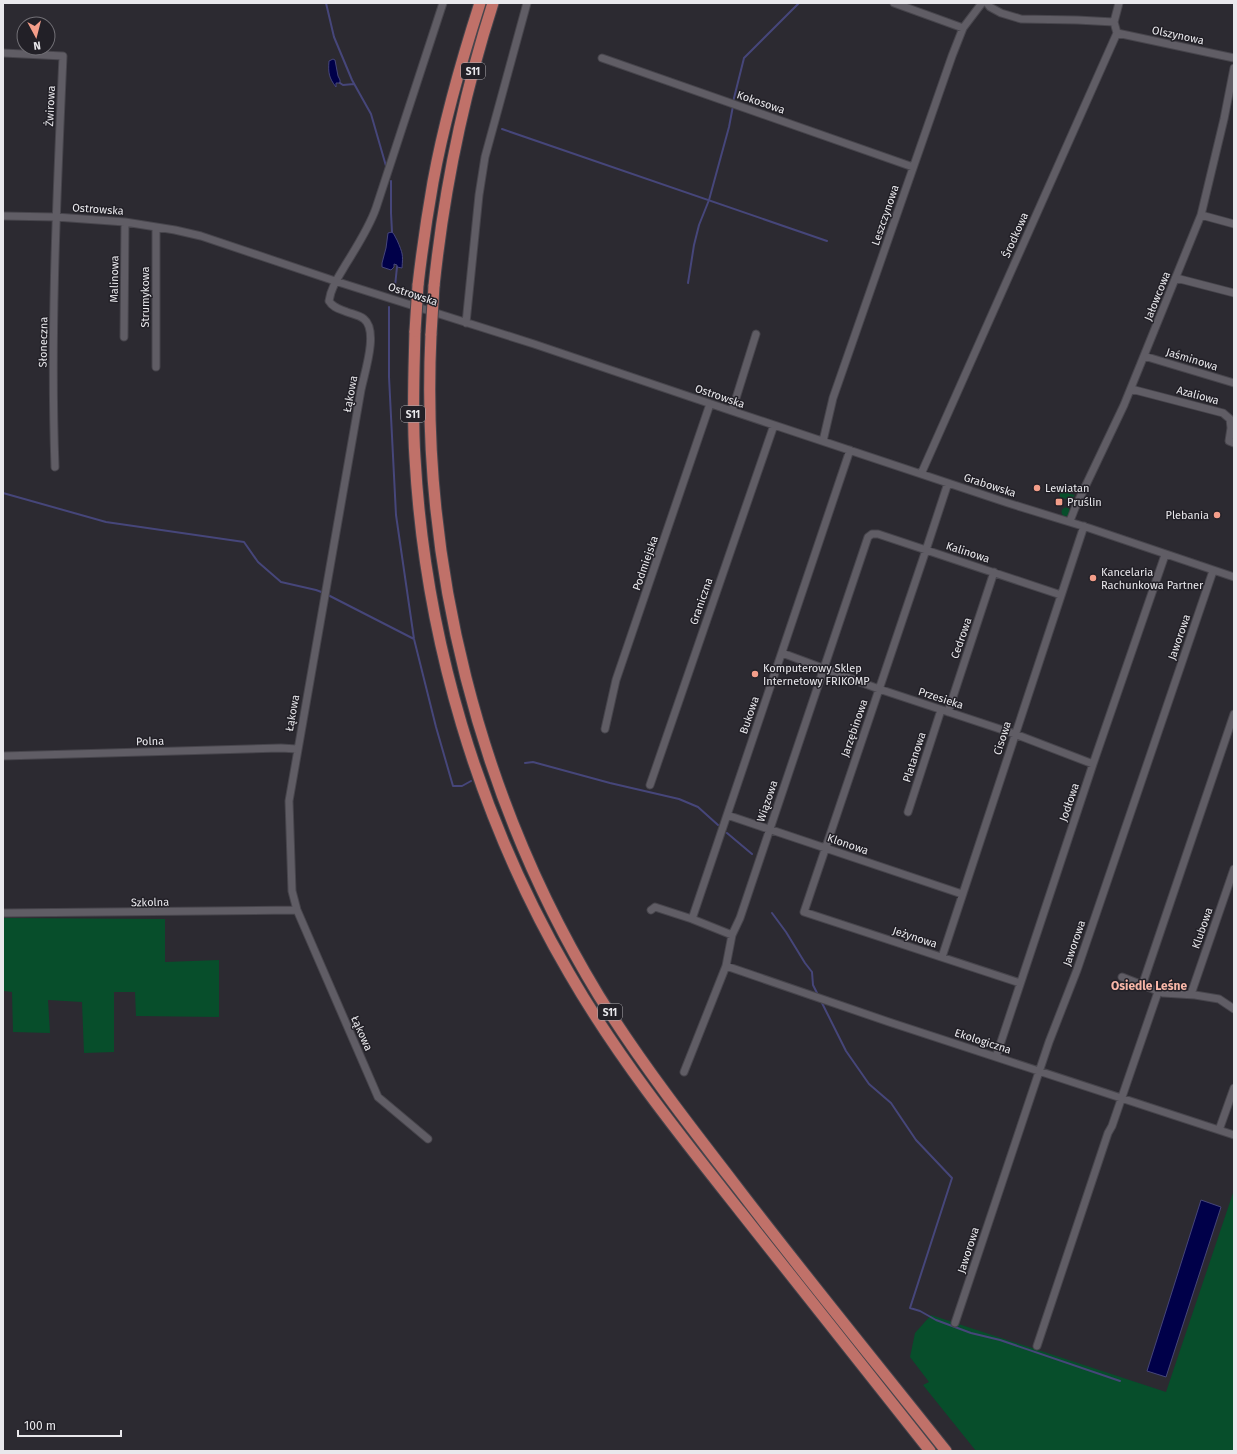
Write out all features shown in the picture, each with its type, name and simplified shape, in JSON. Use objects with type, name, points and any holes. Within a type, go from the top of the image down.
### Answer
[{"type":"highway","name":"S11","points":[[480,3],[456,81],[443,134],[431,196],[418,285],[413,398],[415,458],[424,550],[432,604],[441,648],[472,758],[507,851],[537,914],[568,971],[626,1064],[710,1174],[930,1451]]},
{"type":"highway","name":"S11","points":[[493,3],[468,87],[452,157],[439,239],[429,362],[430,433],[440,551],[452,617],[468,687],[482,735],[511,817],[543,891],[572,949],[624,1035],[664,1092],[754,1210],[946,1451]]},
{"type":"street","points":[[335,281],[372,220],[443,3]]},
{"type":"street","points":[[466,323],[484,157],[527,3]]},
{"type":"street","points":[[894,3],[964,28]]},
{"type":"street","name":"Leszczynowa","points":[[823,441],[833,398],[952,56],[964,28],[982,3]]},
{"type":"street","points":[[987,3],[990,7],[1002,13],[1021,19],[1114,22]]},
{"type":"street","points":[[1117,33],[1114,22],[1119,3]]},
{"type":"street","name":"Olszynowa","points":[[1117,33],[1234,58]]},
{"type":"street","name":"Środkowa","points":[[921,474],[1117,33]]},
{"type":"street","name":"Żwirowa","points":[[3,53],[63,56],[56,217]]},
{"type":"street","name":"Kokosowa","points":[[602,58],[913,167]]},
{"type":"street","name":"Jałowcowa","points":[[1070,522],[1075,508],[1131,389],[1201,215],[1224,119],[1234,68]]},
{"type":"street","points":[[1201,215],[1234,224]]},
{"type":"street","name":"Ostrowska","points":[[3,216],[56,217],[125,222],[201,236],[335,281],[534,344],[807,436]]},
{"type":"street","name":"Słoneczna","points":[[55,466],[53,411],[56,217]]},
{"type":"street","name":"Malinowa","points":[[124,336],[125,222]]},
{"type":"street","name":"Strumykowa","points":[[156,227],[156,367]]},
{"type":"street","points":[[1176,278],[1234,293]]},
{"type":"street","name":"Łąkowa","points":[[335,281],[329,301],[333,307],[363,318],[368,323],[371,331],[371,343],[361,390],[289,801],[292,891],[297,910],[378,1097],[428,1139]]},
{"type":"street","points":[[732,411],[756,334]]},
{"type":"street","name":"Jaśminowa","points":[[1144,356],[1234,383]]},
{"type":"street","name":"Azaliowa","points":[[1131,389],[1223,413],[1230,419],[1231,428],[1229,441],[1234,443]]},
{"type":"street","name":"Podmiejska","points":[[605,729],[616,680],[710,404]]},
{"type":"street","name":"Graniczna","points":[[650,785],[774,425]]},
{"type":"street","name":"Grabowska","points":[[807,436],[1084,526],[1234,577]]},
{"type":"street","name":"Bukowa","points":[[692,919],[850,450]]},
{"type":"street","name":"Jarzębinowa","points":[[804,912],[948,483]]},
{"type":"street","name":"Cisowa","points":[[942,957],[1084,526]]},
{"type":"street","name":"Kalinowa","points":[[868,537],[872,534],[878,534],[1062,595]]},
{"type":"street","name":"Wiązowa","points":[[684,1072],[726,966],[732,935],[740,918],[868,537]]},
{"type":"street","name":"Jodłowa","points":[[996,1057],[1093,764],[1165,554]]},
{"type":"street","name":"Jaworowa","points":[[955,1323],[1049,1042],[1080,963],[1214,571]]},
{"type":"street","name":"Cedrowa","points":[[945,711],[994,572]]},
{"type":"street","name":"Przesieka","points":[[782,653],[879,689],[1015,734],[1093,764]]},
{"type":"street","name":"Platanowa","points":[[908,812],[945,711]]},
{"type":"street","points":[[1142,986],[1234,714]]},
{"type":"street","name":"Polna","points":[[3,756],[281,748],[297,749]]},
{"type":"street","name":"Klonowa","points":[[727,815],[962,894]]},
{"type":"street","name":"Klubowa","points":[[1191,994],[1234,869]]},
{"type":"street","points":[[651,910],[655,906],[732,935]]},
{"type":"street","name":"Szkolna","points":[[3,913],[297,910]]},
{"type":"street","name":"Jeżynowa","points":[[804,912],[1020,983]]},
{"type":"street","name":"Ekologiczna","points":[[726,966],[1039,1072],[1234,1135]]},
{"type":"street","points":[[1122,977],[1164,994],[1191,994],[1219,999],[1234,1009]]},
{"type":"street","points":[[1037,1346],[1108,1133],[1158,992]]},
{"type":"street","points":[[1219,1130],[1234,1088]]},
{"type":"green space","points":[[1059,491],[1075,495],[1070,500],[1060,497]]},
{"type":"green space","points":[[1064,508],[1068,508],[1070,512],[1068,516],[1064,516],[1062,514],[1062,510]]},
{"type":"green space","points":[[3,918],[165,919],[165,962],[219,960],[219,1017],[136,1016],[135,992],[114,992],[114,1052],[84,1053],[82,1002],[48,1000],[50,1033],[13,1032],[12,992],[4,991]]},
{"type":"green space","points":[[1233,1193],[1234,1451],[976,1451],[923,1385],[929,1382],[910,1357],[915,1333],[931,1315],[1166,1392]]},
{"type":"shaded area","points":[[333,59],[335,60],[340,80],[340,83],[336,83],[336,87],[330,78],[329,72],[329,61]]},
{"type":"shaded area","points":[[392,232],[397,240],[402,254],[402,268],[397,267],[397,265],[394,264],[394,267],[391,270],[382,267],[382,263],[388,233]]},
{"type":"shaded area","points":[[1201,1200],[1221,1207],[1166,1377],[1147,1371]]},
{"type":"waterway","points":[[326,3],[334,37],[352,80],[371,114],[386,166]]},
{"type":"waterway","points":[[733,102],[744,58],[799,3]]},
{"type":"waterway","points":[[340,83],[343,85],[354,84]]},
{"type":"waterway","points":[[688,283],[699,225],[709,200],[729,127],[733,106]]},
{"type":"waterway","points":[[502,129],[827,241]]},
{"type":"waterway","points":[[391,181],[392,232]]},
{"type":"waterway","points":[[395,286],[397,267]]},
{"type":"waterway","points":[[389,307],[389,377],[396,515],[414,639],[436,727],[453,786],[462,786],[471,781]]},
{"type":"waterway","points":[[3,493],[106,522],[244,542],[258,562],[281,582],[324,593]]},
{"type":"waterway","points":[[328,595],[414,639]]},
{"type":"waterway","points":[[525,763],[533,762],[610,783],[679,799],[698,807],[718,825]]},
{"type":"waterway","points":[[727,833],[752,854]]},
{"type":"waterway","points":[[772,913],[812,972],[813,985],[818,995]]},
{"type":"waterway","points":[[821,1001],[846,1051],[869,1084],[891,1103],[916,1140],[952,1178],[910,1308],[920,1311],[936,1320],[971,1333],[1000,1340],[1120,1381]]},
{"type":"place","name":"Lewiatan","points":[[1037,488]]},
{"type":"place","name":"Pruślin","points":[[1059,502]]},
{"type":"place","name":"Plebania","points":[[1217,515]]},
{"type":"place","name":"Kancelaria Rachunkowa Partner","points":[[1093,578]]},
{"type":"place","name":"Komputerowy Sklep Internetowy FRIKOMP","points":[[755,674]]},
{"type":"district","name":"Osiedle Leśne","points":[[1149,986]]}]
